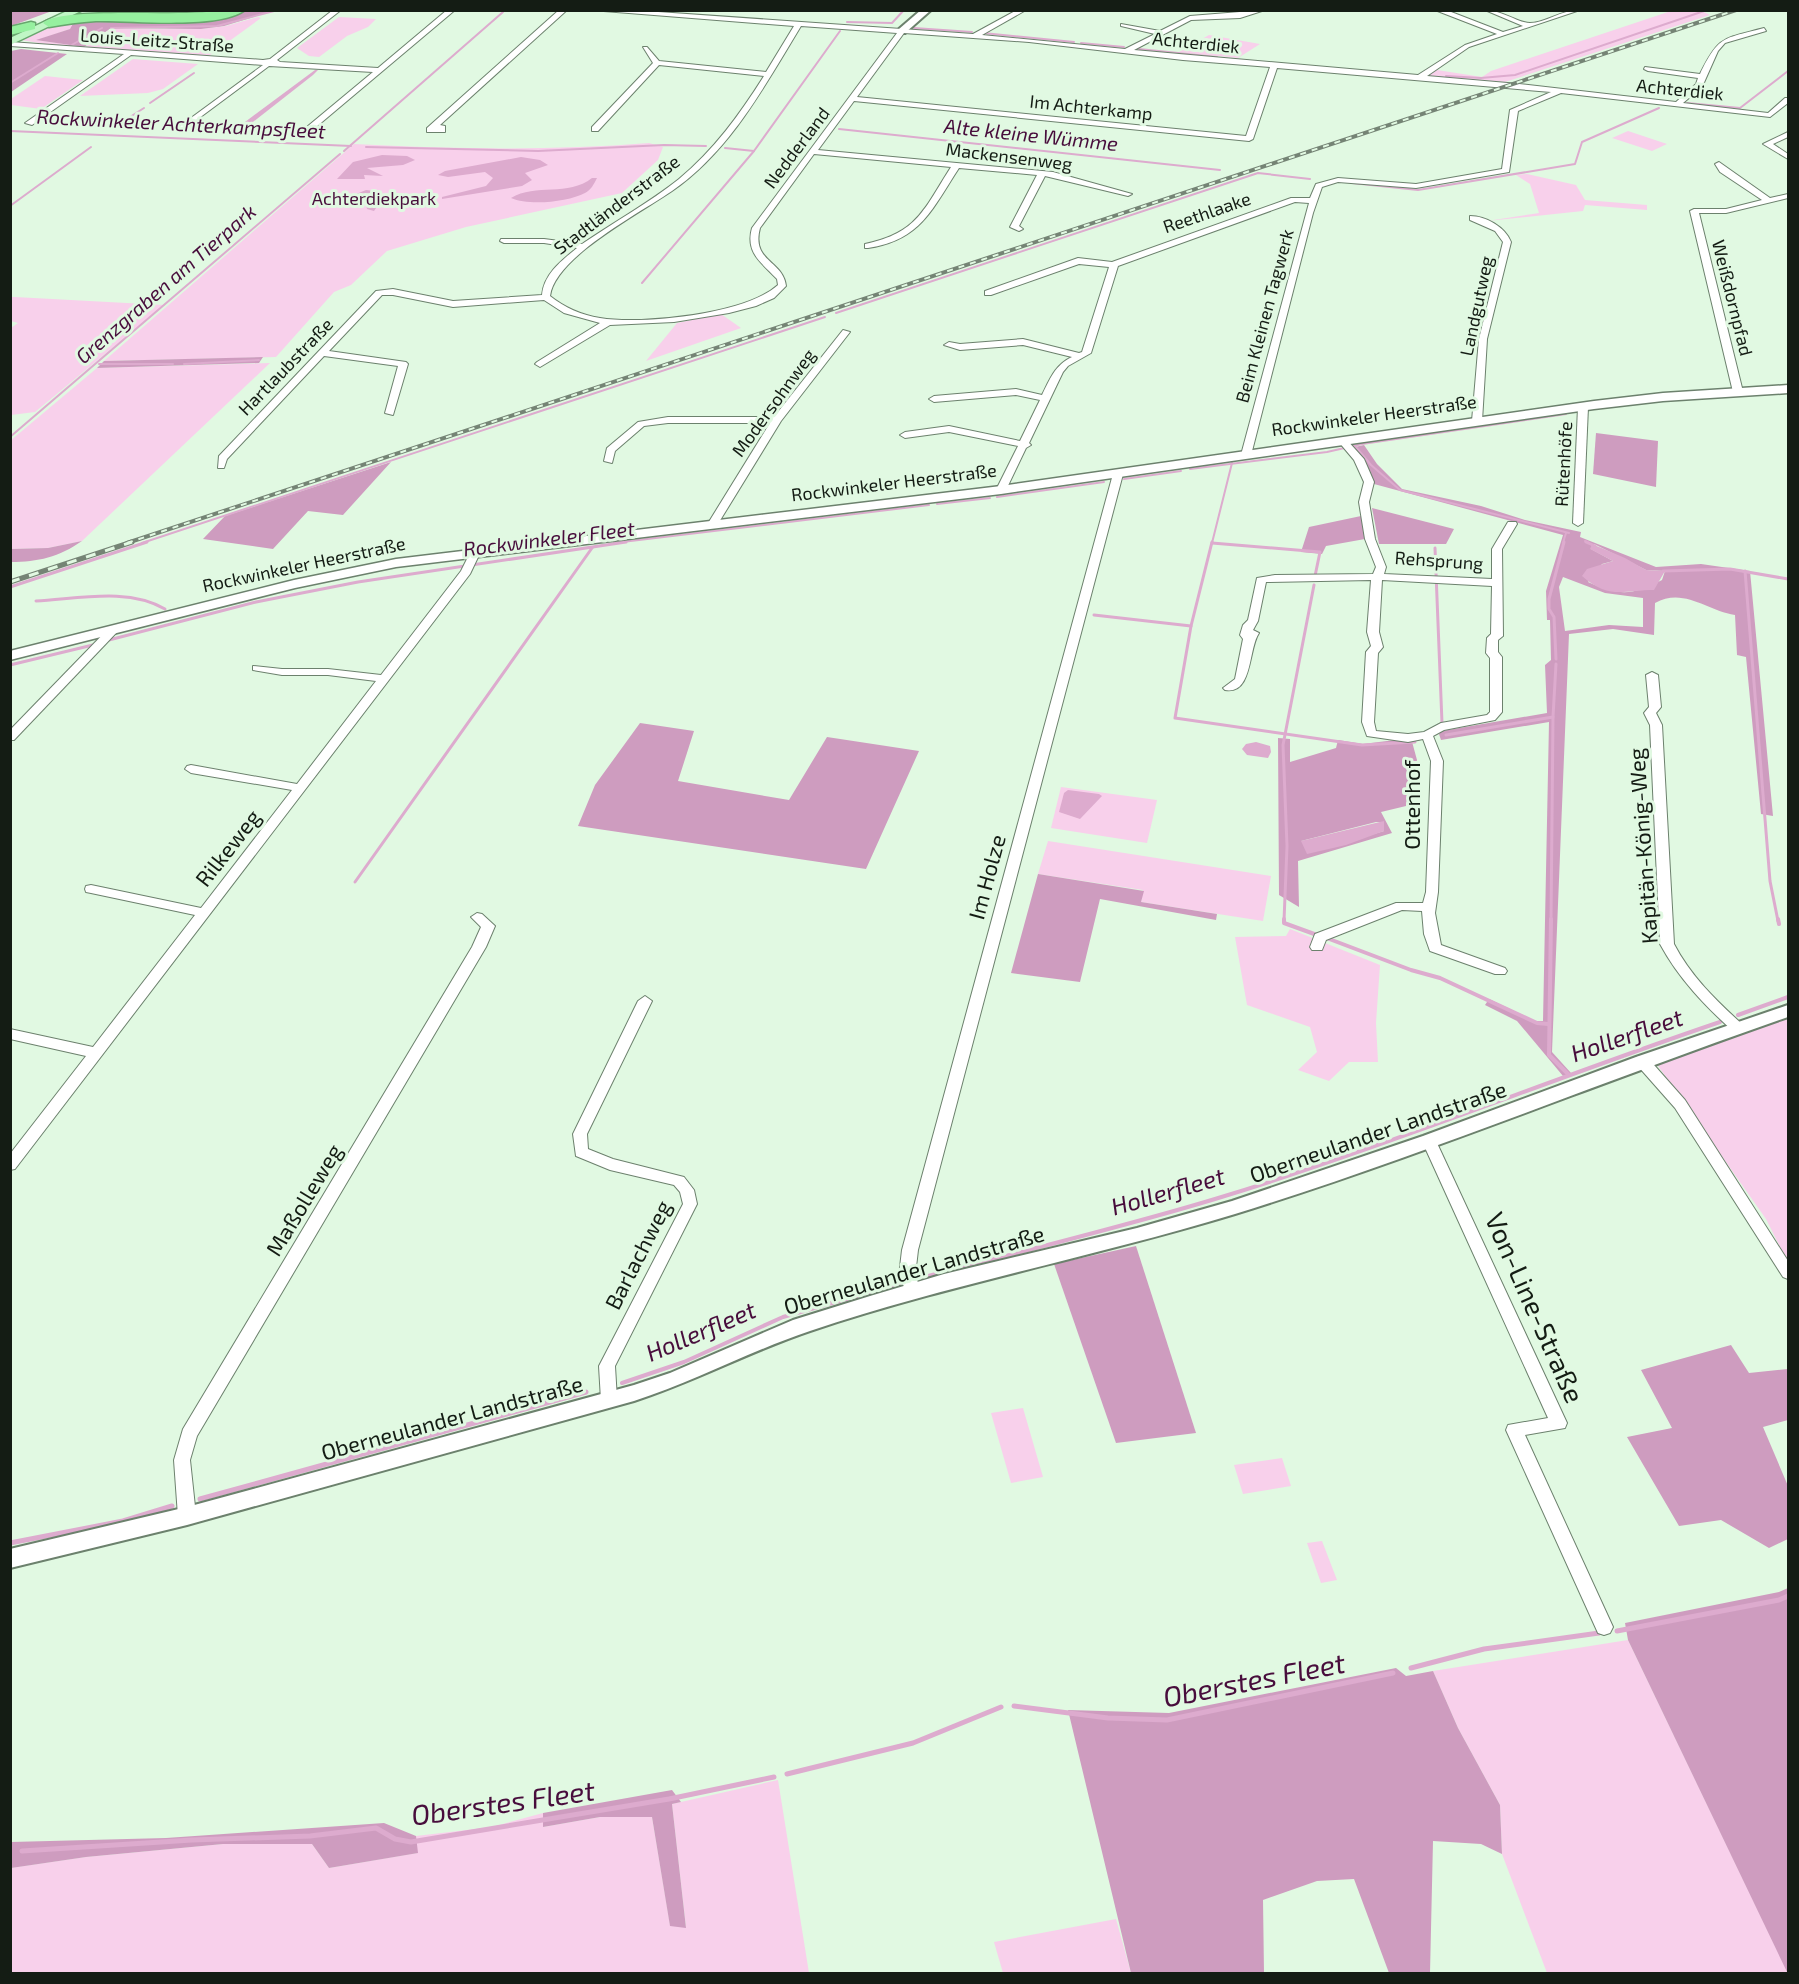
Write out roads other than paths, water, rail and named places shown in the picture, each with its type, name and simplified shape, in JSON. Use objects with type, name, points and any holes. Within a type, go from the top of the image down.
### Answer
[{"type":"highway","points":[[110,10],[129,15],[196,16],[227,10]]},
{"type":"highway","points":[[49,23],[86,17],[198,17],[239,10]]},
{"type":"highway","points":[[11,39],[31,26]]},
{"type":"main road","points":[[31,26],[68,10]]},
{"type":"main road","points":[[11,39],[78,10]]},
{"type":"main road","name":"Rockwinkeler Heerstraße","points":[[10,656],[352,571],[1001,490],[1246,455],[1347,445],[1477,421],[1583,407],[1788,389]]},
{"type":"street","points":[[179,131],[338,10]]},
{"type":"street","points":[[300,136],[452,10]]},
{"type":"street","points":[[435,127],[564,10]]},
{"type":"street","name":"Achterdiek","points":[[594,10],[974,36],[1274,66],[1560,91],[1770,115],[1788,100]]},
{"type":"street","points":[[902,31],[927,10]]},
{"type":"street","points":[[974,36],[1023,10]]},
{"type":"street","points":[[1127,51],[1193,17],[1240,16],[1262,10]]},
{"type":"street","points":[[1438,10],[1503,34]]},
{"type":"street","points":[[1488,10],[1530,26]]},
{"type":"street","points":[[1419,78],[1467,46],[1577,10]]},
{"type":"street","name":"Stadtländerstraße","points":[[546,297],[547,285],[570,258],[683,180],[722,139],[770,74],[799,24]]},
{"type":"street","points":[[1123,25],[1161,33]]},
{"type":"street","points":[[1678,105],[1681,99],[1699,85],[1715,50],[1723,42],[1764,30]]},
{"type":"street","name":"Nedderland","points":[[608,322],[663,322],[735,308],[767,299],[780,290],[783,283],[760,259],[753,247],[753,235],[902,31]]},
{"type":"street","name":"Louis-Leitz-Straße","points":[[11,39],[51,48],[128,55],[380,70]]},
{"type":"street","points":[[645,48],[657,63],[770,74]]},
{"type":"street","points":[[29,123],[128,55]]},
{"type":"street","points":[[595,129],[657,63]]},
{"type":"street","name":"Im Achterkamp","points":[[852,99],[1250,139],[1274,66]]},
{"type":"street","points":[[1648,69],[1702,77]]},
{"type":"street","name":"Beim Kleinen Tagwerk","points":[[1246,455],[1313,201],[1319,186],[1338,180],[1416,186],[1506,170],[1514,110],[1560,91]]},
{"type":"street","points":[[1788,134],[1767,144],[1788,158]]},
{"type":"street","name":"Mackensenweg","points":[[813,152],[1042,173],[1128,194]]},
{"type":"street","points":[[1719,164],[1723,170],[1769,201],[1788,196]]},
{"type":"street","points":[[867,246],[898,239],[915,228],[956,166]]},
{"type":"street","points":[[1019,229],[1014,227],[1042,173]]},
{"type":"street","name":"Reethlaake","points":[[1114,265],[1294,200],[1313,201]]},
{"type":"street","name":"Weißdornpfad","points":[[1738,392],[1694,211],[1726,211],[1769,201]]},
{"type":"street","name":"Landgutweg","points":[[1473,218],[1505,233],[1507,242],[1484,335],[1477,421]]},
{"type":"street","points":[[504,241],[552,241],[585,247]]},
{"type":"street","points":[[988,293],[1078,261],[1114,265],[1086,353],[1059,371],[1026,445],[1001,490]]},
{"type":"street","name":"Hartlaubstraße","points":[[221,466],[222,458],[380,292],[393,292],[453,304],[546,297]]},
{"type":"street","points":[[546,297],[562,308],[608,322]]},
{"type":"street","points":[[540,364],[608,322]]},
{"type":"street","name":"Modersohnweg","points":[[712,525],[777,420],[846,332]]},
{"type":"street","points":[[949,345],[960,347],[1023,342],[1079,356]]},
{"type":"street","points":[[324,353],[403,364],[390,413]]},
{"type":"street","points":[[934,399],[1016,392],[1046,399]]},
{"type":"street","name":"Rütenhöfe","points":[[1578,523],[1583,407]]},
{"type":"street","points":[[609,461],[610,450],[641,424],[668,420],[777,420]]},
{"type":"street","points":[[905,435],[949,429],[1026,445]]},
{"type":"street","name":"Ottenhof","points":[[1347,445],[1359,459],[1362,471],[1359,475],[1361,488],[1365,494],[1364,502],[1370,539],[1381,567],[1378,576],[1373,633],[1377,637],[1377,647],[1372,652],[1368,722],[1371,734],[1408,738],[1427,735],[1437,761],[1432,892],[1426,908],[1436,948],[1500,971]]},
{"type":"street","name":"Im Holze","points":[[910,1283],[910,1250],[1118,474]]},
{"type":"street","name":"Rehsprung","points":[[1427,735],[1441,727],[1491,718],[1496,712],[1496,657],[1501,654],[1502,639],[1497,636],[1497,549],[1512,524]]},
{"type":"street","name":"Rilkeweg","points":[[10,1165],[466,572],[474,556]]},
{"type":"street","name":"Rehsprung","points":[[1229,688],[1240,680],[1249,639],[1255,626],[1252,621],[1261,580],[1271,577],[1303,579],[1378,576],[1437,577],[1498,583]]},
{"type":"street","points":[[10,736],[114,629]]},
{"type":"street","points":[[257,668],[282,672],[328,672],[384,679]]},
{"type":"street","name":"Kapitän-König-Weg","points":[[1652,675],[1655,707],[1650,713],[1656,724],[1667,944],[1678,967],[1697,990],[1738,1029]]},
{"type":"street","points":[[191,769],[300,788]]},
{"type":"street","points":[[91,889],[204,913]]},
{"type":"street","points":[[1317,946],[1320,937],[1349,924],[1401,906],[1426,908]]},
{"type":"street","name":"Maßolleweg","points":[[187,1516],[182,1460],[189,1434],[479,947],[488,926],[477,917]]},
{"type":"street","name":"Barlachweg","points":[[609,1400],[607,1366],[690,1204],[687,1190],[679,1181],[610,1164],[581,1152],[580,1134],[645,1001]]},
{"type":"street","name":"Oberneulander Landstraße","points":[[10,1559],[187,1516],[675,1380],[800,1326],[910,1283],[1137,1235],[1234,1207],[1429,1141],[1642,1061],[1788,1011]]},
{"type":"street","points":[[10,1034],[97,1053]]},
{"type":"street","points":[[1642,1061],[1680,1104],[1788,1273]]},
{"type":"street","name":"Von-Line-Straße","points":[[1429,1141],[1559,1423],[1514,1430],[1604,1627]]},
{"type":"waterway","points":[[111,28],[217,26],[278,10]]},
{"type":"waterway","points":[[350,146],[503,12],[502,10]]},
{"type":"waterway","name":"Rockwinkeler Achterkampsfleet","points":[[847,22],[892,23],[904,10]]},
{"type":"waterway","points":[[1446,76],[1481,78],[1515,75],[1707,10]]},
{"type":"waterway","points":[[68,47],[102,28]]},
{"type":"waterway","points":[[914,28],[972,32]]},
{"type":"waterway","name":"Rockwinkeler Achterkampsfleet","points":[[754,151],[840,31]]},
{"type":"waterway","points":[[983,33],[1074,42]]},
{"type":"waterway","points":[[1081,43],[1124,47]]},
{"type":"waterway","points":[[1139,49],[1217,57]]},
{"type":"waterway","points":[[10,83],[58,53]]},
{"type":"waterway","name":"Alte kleine Wümme","points":[[1687,103],[1740,108],[1788,71]]},
{"type":"waterway","points":[[150,103],[194,73]]},
{"type":"waterway","points":[[130,117],[144,108]]},
{"type":"waterway","name":"Alte kleine Wümme","points":[[1352,183],[1418,190],[1575,164],[1582,142],[1659,108]]},
{"type":"waterway","name":"Alte kleine Wümme","points":[[839,129],[1220,170]]},
{"type":"waterway","name":"Rockwinkeler Achterkampsfleet","points":[[10,131],[350,146]]},
{"type":"waterway","name":"Rockwinkeler Achterkampsfleet","points":[[366,147],[538,151],[664,145],[706,146]]},
{"type":"waterway","name":"Grenzgraben am Tierpark","points":[[344,151],[350,146]]},
{"type":"waterway","points":[[10,206],[91,147]]},
{"type":"waterway","name":"Rockwinkeler Achterkampsfleet","points":[[725,148],[754,151]]},
{"type":"waterway","points":[[642,283],[754,151]]},
{"type":"waterway","name":"Grenzgraben am Tierpark","points":[[10,437],[340,154]]},
{"type":"waterway","points":[[836,313],[1258,173],[1310,179]]},
{"type":"waterway","points":[[142,543],[825,317]]},
{"type":"waterway","points":[[184,364],[259,360]]},
{"type":"waterway","points":[[99,364],[173,364]]},
{"type":"waterway","points":[[1232,464],[1327,452],[1362,444],[1566,414]]},
{"type":"waterway","name":"Rockwinkeler Fleet","points":[[1355,446],[1371,465],[1400,490],[1569,533]]},
{"type":"waterway","name":"Rockwinkeler Fleet","points":[[1190,469],[1232,464]]},
{"type":"waterway","points":[[1232,464],[1212,543],[1320,552],[1315,576]]},
{"type":"waterway","name":"Rockwinkeler Fleet","points":[[1124,479],[1181,471]]},
{"type":"waterway","name":"Rockwinkeler Fleet","points":[[997,497],[1104,482]]},
{"type":"waterway","name":"Rockwinkeler Fleet","points":[[937,504],[990,498]]},
{"type":"waterway","name":"Rockwinkeler Fleet","points":[[614,543],[929,505]]},
{"type":"waterway","points":[[1563,543],[1566,533]]},
{"type":"waterway","name":"Rockwinkeler Fleet","points":[[1585,541],[1589,543]]},
{"type":"waterway","points":[[10,587],[147,542]]},
{"type":"waterway","name":"Rockwinkeler Fleet","points":[[109,640],[256,602],[358,582],[626,542]]},
{"type":"waterway","points":[[1191,626],[1212,542]]},
{"type":"waterway","points":[[1556,659],[1554,617],[1549,609],[1549,599],[1564,542]]},
{"type":"waterway","name":"Rockwinkeler Fleet","points":[[1586,542],[1595,546]]},
{"type":"waterway","points":[[355,882],[592,548]]},
{"type":"waterway","points":[[1435,548],[1442,723]]},
{"type":"waterway","name":"Rockwinkeler Fleet","points":[[1663,571],[1730,569],[1745,572]]},
{"type":"waterway","name":"Rockwinkeler Fleet","points":[[1745,572],[1788,579]]},
{"type":"waterway","points":[[1745,572],[1770,881],[1778,921]]},
{"type":"waterway","points":[[1285,734],[1314,585]]},
{"type":"waterway","name":"Rockwinkeler Fleet","points":[[36,601],[119,596],[151,602],[165,609]]},
{"type":"waterway","points":[[1094,615],[1191,626]]},
{"type":"waterway","points":[[1191,626],[1175,718],[1285,734]]},
{"type":"waterway","points":[[10,665],[97,644]]},
{"type":"waterway","points":[[1553,717],[1556,664]]},
{"type":"waterway","points":[[1446,735],[1553,717]]},
{"type":"waterway","points":[[1551,921],[1553,717]]},
{"type":"waterway","points":[[1284,921],[1287,846],[1283,745],[1285,734]]},
{"type":"waterway","points":[[1285,734],[1362,745],[1415,742]]},
{"type":"waterway","points":[[1551,919],[1549,1055],[1569,1075]]},
{"type":"waterway","points":[[1778,919],[1779,924]]},
{"type":"waterway","points":[[1284,921],[1284,923],[1317,935]]},
{"type":"waterway","points":[[1324,937],[1411,970],[1440,978],[1537,1023],[1548,1024]]},
{"type":"waterway","name":"Hollerfleet","points":[[1738,1015],[1788,997]]},
{"type":"waterway","name":"Hollerfleet","points":[[913,1280],[1140,1221],[1279,1179],[1720,1022]]},
{"type":"waterway","name":"Hollerfleet","points":[[622,1383],[684,1362],[783,1317],[906,1282]]},
{"type":"waterway","name":"Hollerfleet","points":[[200,1499],[586,1392],[582,1393]]},
{"type":"waterway","name":"Hollerfleet","points":[[10,1543],[123,1521],[172,1506]]},
{"type":"waterway","name":"Oberstes Fleet","points":[[1617,1631],[1779,1600],[1788,1596]]},
{"type":"waterway","name":"Oberstes Fleet","points":[[1411,1668],[1484,1649],[1599,1633]]},
{"type":"waterway","name":"Oberstes Fleet","points":[[1014,1706],[1108,1718],[1167,1720],[1393,1673]]},
{"type":"waterway","name":"Oberstes Fleet","points":[[787,1774],[913,1743],[1001,1707]]},
{"type":"waterway","name":"Oberstes Fleet","points":[[22,1851],[192,1840],[310,1836],[376,1828],[395,1839],[411,1842],[669,1799],[774,1777]]},
{"type":"railway","points":[[127,543],[1736,10]]},
{"type":"railway","points":[[10,582],[132,542]]},
{"type":"park label","name":"Achterdiekpark","points":[[374,199]]}]
